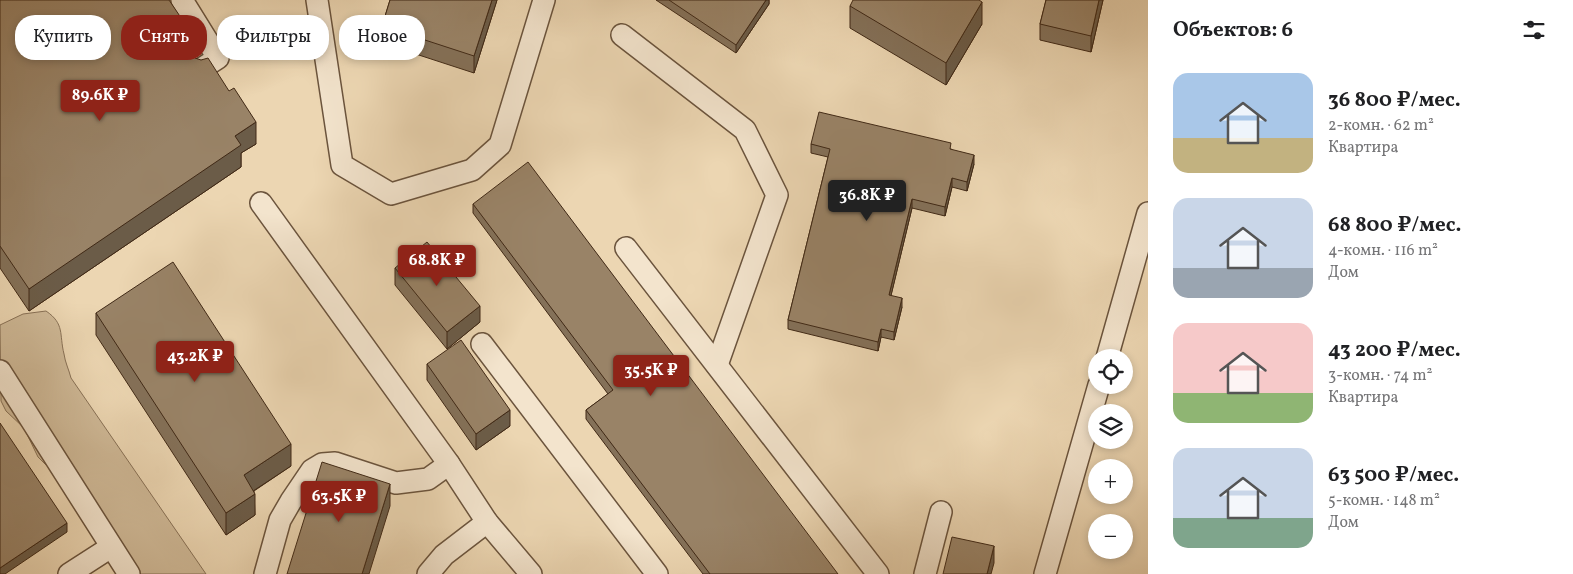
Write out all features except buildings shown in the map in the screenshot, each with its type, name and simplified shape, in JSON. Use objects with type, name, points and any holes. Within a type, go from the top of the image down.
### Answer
[{"type":"lane","points":[[182,0],[218,58],[201,69]]},
{"type":"lane","points":[[317,0],[342,165],[391,194],[472,170],[500,145],[544,0]]},
{"type":"lane","points":[[622,35],[745,130],[777,195],[717,365]]},
{"type":"lane","points":[[261,203],[449,464],[487,522],[531,574]]},
{"type":"lane","points":[[1110,349],[1148,212]]},
{"type":"lane","points":[[626,248],[878,574]]},
{"type":"lane","points":[[482,344],[656,574]]},
{"type":"lane","points":[[0,371],[129,574]]},
{"type":"lane","points":[[1045,574],[1096,394]]},
{"type":"lane","points":[[265,574],[280,520],[290,501],[312,470],[322,464],[335,463],[396,483],[428,479],[449,464]]},
{"type":"lane","points":[[925,574],[941,512]]},
{"type":"lane","points":[[428,574],[444,555],[487,522]]},
{"type":"lane","points":[[69,574],[111,547]]},
{"type":"shaded area","points":[[46,311],[59,325],[71,378],[206,574],[119,574],[83,502],[38,457],[24,428],[6,411],[1,401],[0,325],[23,314]]}]
